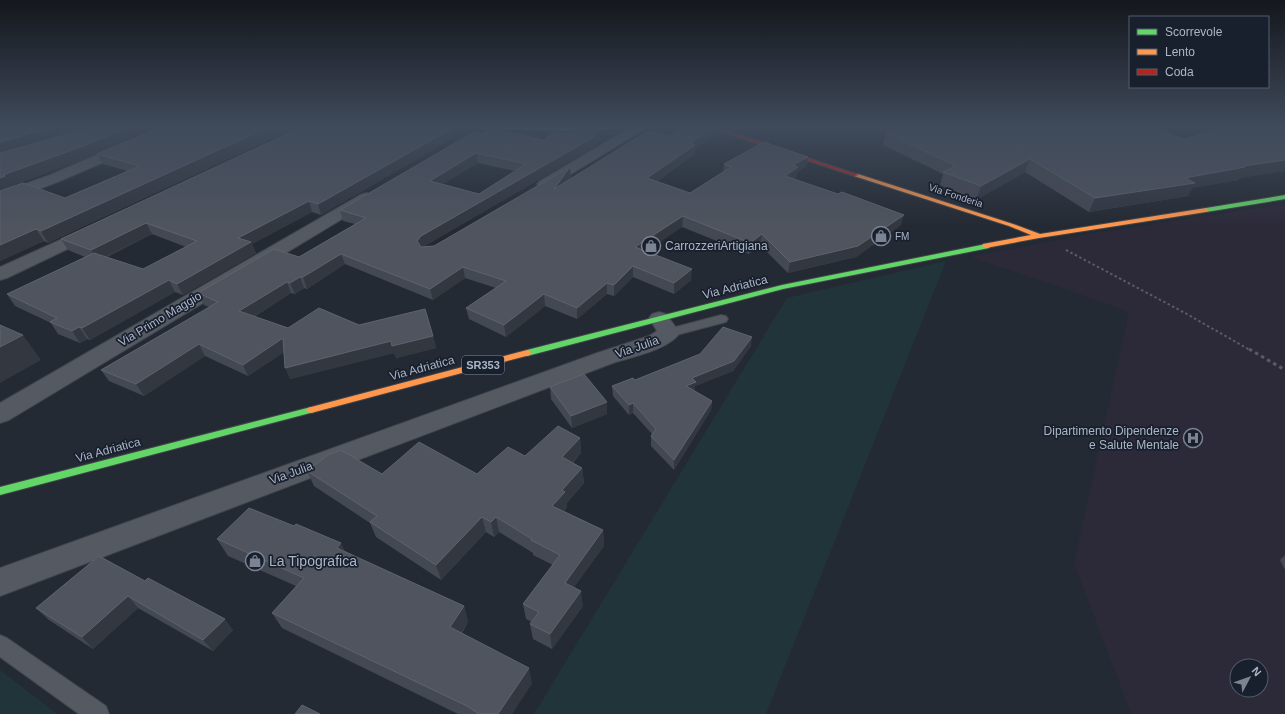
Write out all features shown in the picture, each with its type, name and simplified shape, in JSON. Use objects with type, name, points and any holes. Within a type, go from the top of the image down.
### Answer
[{"type":"main road","name":"Via Fonderia","points":[[810,159],[1011,224],[1039,236]]},
{"type":"main road","name":"Via Adriatica","points":[[0,491],[590,336],[664,326],[782,287],[1039,236],[1285,197]]},
{"type":"street","points":[[0,199],[98,159]]},
{"type":"street","points":[[535,190],[587,159]]},
{"type":"street","name":"Via Primo Maggio","points":[[0,414],[383,187]]},
{"type":"street","points":[[0,274],[107,224]]},
{"type":"street","name":"Via Julia","points":[[0,582],[605,358],[657,341],[664,326]]},
{"type":"street","name":"Via Julia","points":[[590,336],[605,358]]},
{"type":"lane","name":"Via Julia","points":[[664,326],[721,319]]},
{"type":"lane","points":[[0,645],[98,714]]},
{"type":"path","points":[[1039,236],[1185,313],[1285,370]]},
{"type":"shaded area","name":"Dipartimento Dipendenze e Salute Mentale","points":[[1285,204],[1285,714],[1131,714],[1074,563],[1129,312],[971,257],[1083,235]]},
{"type":"green space","points":[[946,261],[766,714],[534,714],[787,298]]},
{"type":"green space","points":[[0,670],[57,714],[0,714]]},
{"type":"building","points":[[0,159],[47,159],[3,175],[5,176],[0,178]]},
{"type":"building","points":[[116,159],[198,159],[41,231],[36,229],[0,245],[0,191],[23,183],[65,198],[140,166]]},
{"type":"building","points":[[232,159],[397,159],[318,204],[309,201],[238,238],[251,242],[177,284],[169,280],[82,328],[79,327],[72,331],[50,322],[57,318],[7,294],[94,253],[143,269],[197,241],[146,223],[91,250],[61,239]]},
{"type":"building","points":[[427,159],[466,159],[430,181],[479,194],[526,164],[505,159],[555,159],[421,236],[417,241],[421,247],[434,246],[570,167],[554,189],[602,159],[674,159],[647,178],[690,193],[731,167],[724,164],[733,159],[804,159],[793,165],[798,167],[785,176],[838,194],[842,192],[904,215],[858,246],[790,262],[762,234],[750,243],[683,216],[635,247],[692,269],[674,283],[633,266],[614,285],[607,283],[577,308],[544,294],[504,325],[466,308],[506,281],[463,267],[430,289],[341,254],[303,277],[300,277],[290,283],[287,282],[239,311],[288,328],[319,308],[359,325],[425,309],[433,336],[392,346],[391,341],[285,368],[283,338],[243,365],[199,344],[136,384],[101,370],[218,302],[198,293],[274,249],[299,257],[366,218],[340,210]]},
{"type":"building","points":[[942,159],[1029,159],[981,186],[943,172],[956,166]]},
{"type":"building","points":[[1031,159],[1285,159],[1185,178],[1195,183],[1095,198]]},
{"type":"building","points":[[0,325],[23,335],[0,347]]},
{"type":"building","points":[[723,327],[752,337],[734,361],[692,378],[696,382],[686,386],[712,401],[674,460],[651,436],[656,429],[633,403],[629,405],[612,386],[633,378],[635,380],[700,354]]},
{"type":"building","points":[[584,374],[607,402],[571,416],[550,387]]},
{"type":"building","points":[[558,426],[580,438],[562,457],[582,468],[562,490],[565,492],[552,506],[603,530],[565,583],[581,591],[550,634],[530,624],[539,612],[523,604],[560,555],[531,540],[532,539],[496,517],[491,522],[482,517],[436,565],[370,522],[377,516],[307,471],[328,455],[341,450],[382,474],[419,442],[477,474],[508,447],[525,456]]},
{"type":"building","points":[[249,508],[294,526],[296,524],[341,543],[337,548],[464,606],[450,627],[529,668],[498,714],[479,714],[467,706],[272,613],[304,578],[217,539]]},
{"type":"building","points":[[99,556],[145,581],[148,578],[225,619],[203,640],[128,596],[82,637],[36,608]]},
{"type":"building","points":[[302,705],[320,714],[295,714]]},
{"type":"traffic: fast","points":[[1206,210],[1285,197]]},
{"type":"traffic: fast","points":[[527,353],[782,287],[986,246]]},
{"type":"traffic: fast","points":[[0,491],[311,410]]},
{"type":"traffic: slow","points":[[856,175],[1011,225],[1039,236]]},
{"type":"traffic: slow","points":[[986,246],[1039,236],[1206,210]]},
{"type":"traffic: slow","points":[[311,410],[527,353]]},
{"type":"traffic: jam","points":[[808,159],[856,175]]},
{"type":"place","name":"FM","points":[[881,236]]},
{"type":"place","name":"CarrozzeriArtigiana","points":[[651,246]]},
{"type":"place","name":"Dipartimento Dipendenze e Salute Mentale","points":[[1193,438]]},
{"type":"place","name":"La Tipografica","points":[[255,561]]}]
